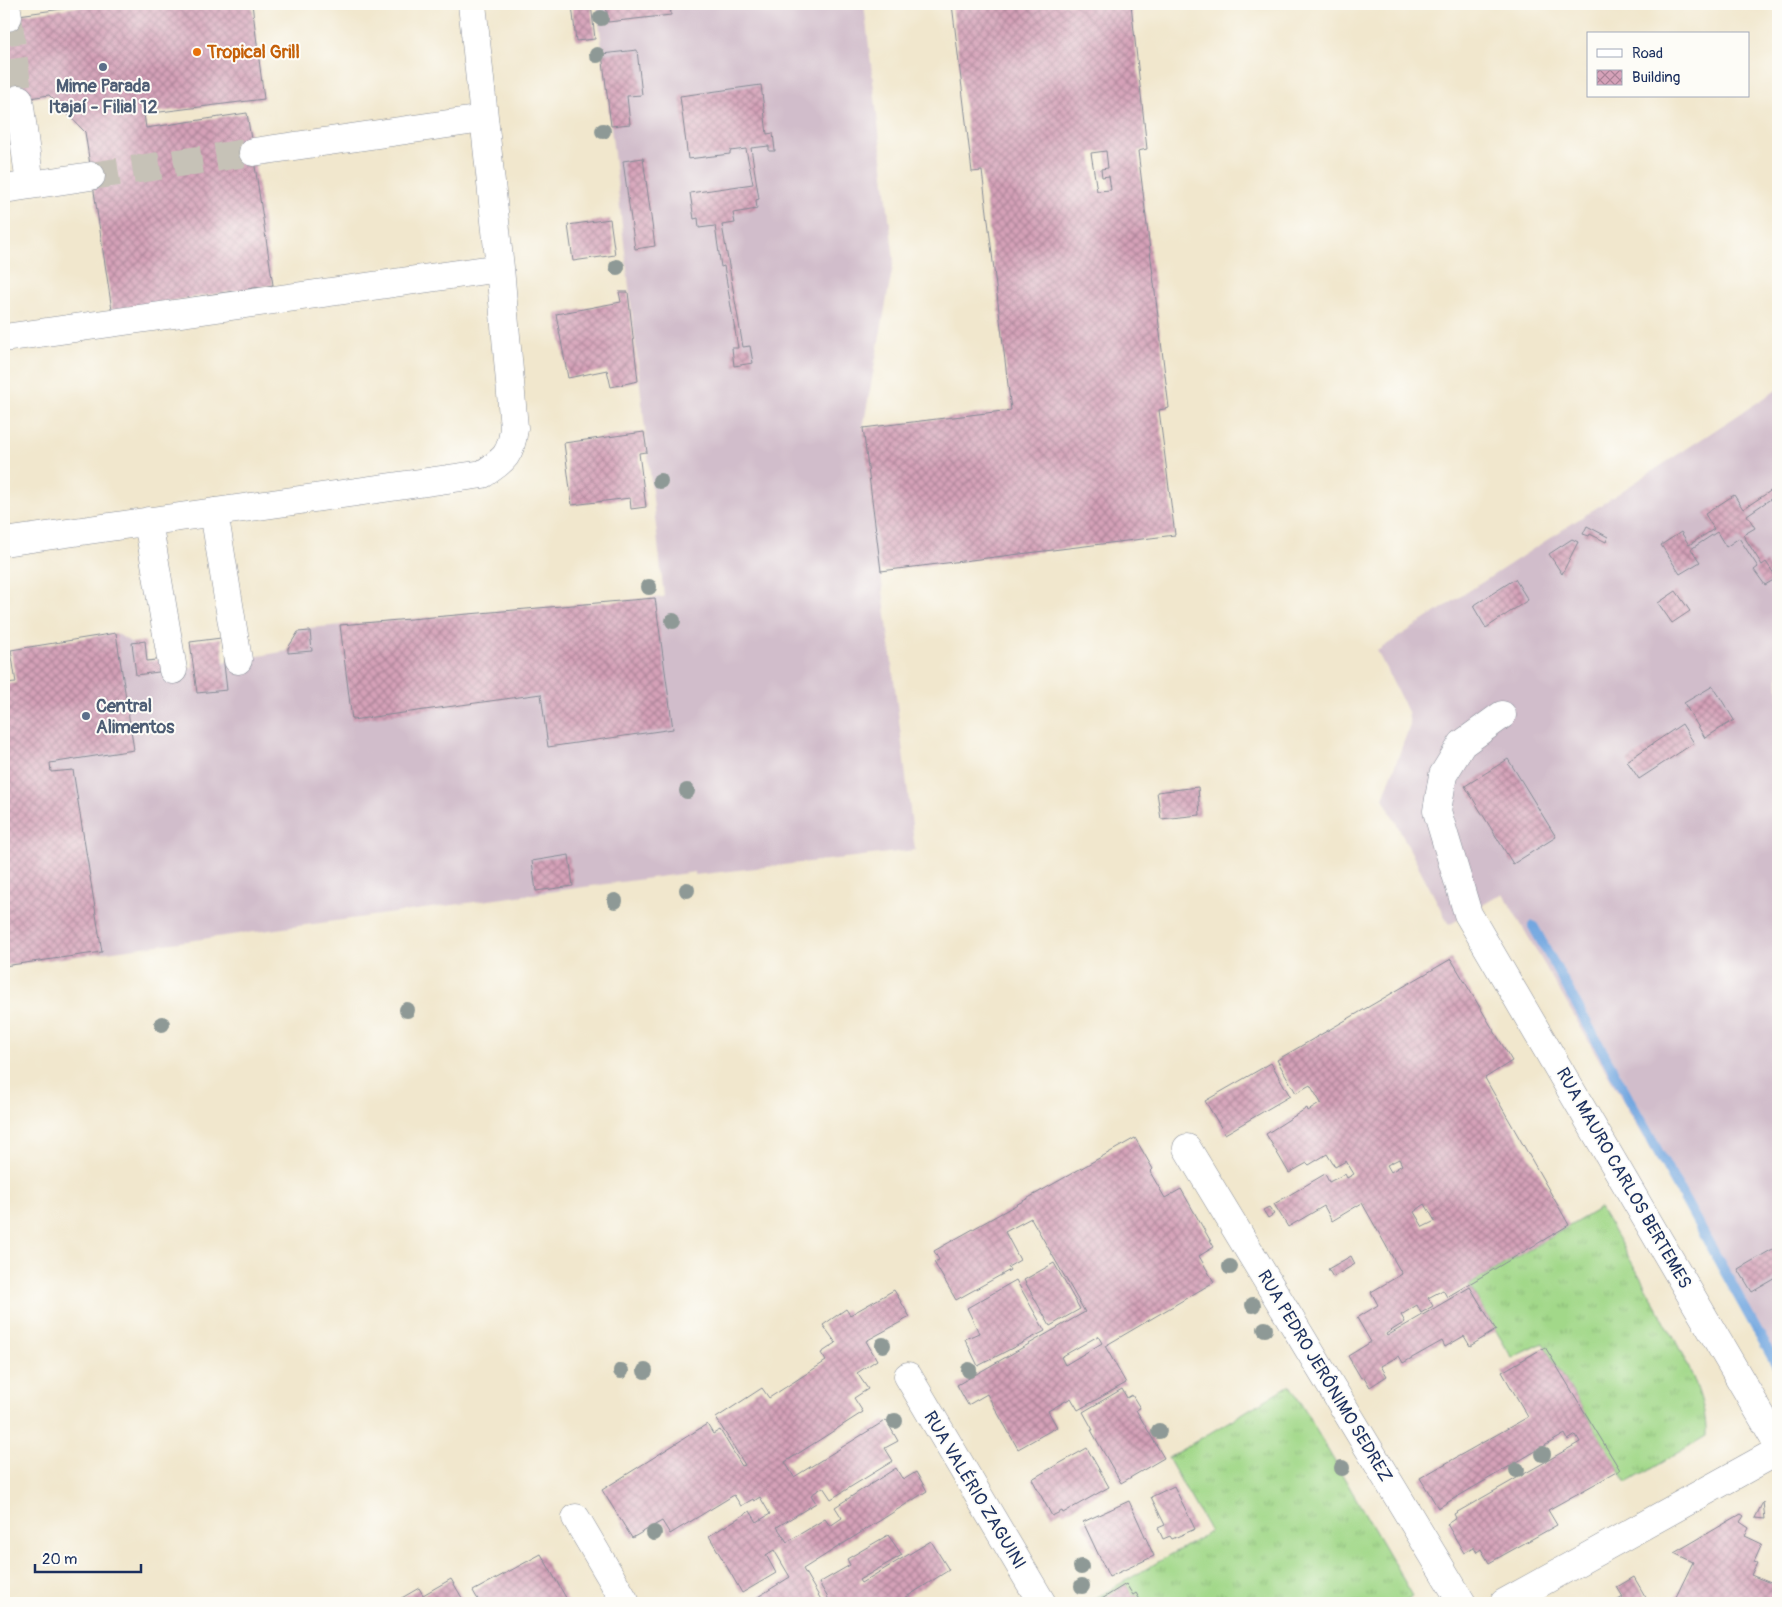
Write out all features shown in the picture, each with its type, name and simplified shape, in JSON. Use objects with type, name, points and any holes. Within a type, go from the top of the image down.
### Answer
[{"type":"street","points":[[4,542],[483,474],[507,456],[512,445],[514,428],[500,268],[472,4]]},
{"type":"street","points":[[19,100],[30,185]]},
{"type":"street","points":[[253,152],[483,119]]},
{"type":"street","points":[[4,189],[91,176]]},
{"type":"street","points":[[4,338],[500,268]]},
{"type":"street","points":[[214,512],[238,660]]},
{"type":"street","points":[[148,521],[173,670]]},
{"type":"street","name":"RUA MAURO CARLOS BERTEMES","points":[[1502,715],[1462,744],[1443,775],[1437,811],[1468,914],[1778,1444]]},
{"type":"street","name":"RUA PEDRO JERÔNIMO SEDREZ","points":[[1187,1148],[1462,1603]]},
{"type":"street","name":"RUA VALÉRIO ZAGUINI","points":[[908,1376],[1042,1603]]},
{"type":"street","points":[[1504,1603],[1778,1451]]},
{"type":"street","points":[[576,1518],[626,1603]]},
{"type":"shaded area","points":[[597,4],[864,4],[894,260],[863,428],[915,850],[695,875],[695,872],[4,966],[4,684],[16,682],[11,650],[116,633],[132,643],[145,641],[147,661],[165,659],[173,670],[194,667],[190,642],[221,638],[224,662],[287,651],[297,629],[664,597]]},
{"type":"shaded area","points":[[1778,389],[1778,1370],[1503,893],[1449,925],[1383,798],[1410,725],[1408,712],[1377,651]]},
{"type":"green space","points":[[1600,1208],[1648,1290],[1685,1360],[1703,1406],[1705,1421],[1706,1436],[1627,1483],[1543,1343],[1512,1358],[1469,1285]]},
{"type":"green space","points":[[1290,1385],[1413,1596],[1401,1603],[1087,1603],[1210,1532],[1168,1458]]},
{"type":"building","points":[[98,4],[252,4],[264,99],[144,114],[146,128],[247,113],[273,285],[112,310],[85,132],[49,95],[4,102],[4,17]]},
{"type":"building","points":[[591,4],[595,39],[576,41],[572,5]]},
{"type":"building","points":[[606,4],[670,4],[671,15],[608,22]]},
{"type":"building","points":[[952,4],[1131,4],[1147,149],[1138,151],[1169,408],[1159,410],[1175,535],[881,571],[863,428],[1011,410],[982,171],[972,172]],"holes":[[[1106,151],[1108,168],[1101,169],[1102,177],[1109,176],[1111,190],[1097,191],[1091,153]]]},
{"type":"building","points":[[637,50],[642,95],[627,96],[630,124],[611,126],[602,54]]},
{"type":"building","points":[[761,85],[767,134],[773,133],[775,151],[769,151],[769,146],[751,148],[759,199],[756,200],[757,209],[733,213],[735,223],[722,225],[743,347],[750,346],[753,363],[734,366],[732,348],[738,348],[724,266],[721,267],[715,226],[699,228],[698,218],[694,219],[690,193],[753,184],[746,149],[730,151],[730,154],[688,159],[680,96]]},
{"type":"building","points":[[643,158],[655,246],[635,249],[623,161]]},
{"type":"building","points":[[610,219],[615,255],[573,261],[568,225]]},
{"type":"building","points":[[619,292],[628,292],[638,381],[611,387],[607,370],[568,378],[556,314],[621,302]]},
{"type":"building","points":[[644,432],[647,452],[639,453],[646,507],[631,509],[630,498],[572,505],[564,443]]},
{"type":"building","points":[[1778,486],[1778,494],[1747,515],[1755,528],[1743,535],[1762,565],[1766,562],[1777,578],[1765,585],[1754,570],[1758,567],[1739,538],[1726,547],[1717,532],[1691,549],[1700,562],[1680,574],[1661,545],[1681,532],[1689,545],[1714,529],[1705,514],[1734,495],[1743,509]]},
{"type":"building","points":[[1587,526],[1608,537],[1606,542],[1590,534],[1589,536],[1583,534]]},
{"type":"building","points":[[1572,539],[1578,542],[1562,574],[1549,554]]},
{"type":"building","points":[[1515,579],[1528,600],[1486,628],[1473,606]]},
{"type":"building","points":[[1676,591],[1690,611],[1672,623],[1658,603]]},
{"type":"building","points":[[655,598],[673,729],[548,747],[541,694],[352,720],[340,625]]},
{"type":"building","points":[[310,631],[312,651],[288,653],[288,648],[298,632]]},
{"type":"building","points":[[116,633],[134,750],[50,763],[51,772],[73,770],[102,952],[4,966],[4,684],[16,683],[11,650]]},
{"type":"building","points":[[221,638],[227,690],[197,693],[190,642]]},
{"type":"building","points":[[145,641],[147,661],[165,659],[166,671],[136,675],[132,643]]},
{"type":"building","points":[[1713,686],[1734,720],[1705,738],[1684,703]]},
{"type":"building","points":[[1682,724],[1694,743],[1639,779],[1627,761]]},
{"type":"building","points":[[1508,759],[1556,837],[1513,864],[1465,786]]},
{"type":"building","points":[[1198,787],[1200,815],[1161,819],[1157,792]]},
{"type":"building","points":[[569,855],[573,886],[536,891],[532,861]]},
{"type":"building","points":[[1451,959],[1512,1061],[1485,1078],[1569,1225],[1447,1297],[1443,1290],[1428,1298],[1433,1306],[1421,1313],[1417,1305],[1401,1315],[1405,1322],[1386,1334],[1387,1336],[1470,1287],[1496,1330],[1470,1346],[1464,1336],[1445,1347],[1442,1341],[1403,1363],[1399,1356],[1381,1366],[1387,1376],[1370,1387],[1364,1377],[1361,1378],[1348,1356],[1371,1342],[1357,1318],[1378,1305],[1371,1292],[1402,1274],[1362,1203],[1332,1221],[1324,1206],[1288,1227],[1274,1204],[1325,1174],[1329,1182],[1345,1174],[1347,1178],[1354,1174],[1346,1161],[1335,1167],[1327,1154],[1309,1165],[1307,1163],[1289,1173],[1266,1134],[1307,1108],[1308,1111],[1321,1103],[1310,1085],[1296,1093],[1277,1060]],"holes":[[[1399,1159],[1402,1165],[1391,1172],[1387,1165]],[[1425,1204],[1435,1221],[1423,1227],[1414,1212]]]},
{"type":"building","points":[[1271,1063],[1290,1096],[1225,1134],[1205,1101]]},
{"type":"building","points":[[1135,1138],[1153,1169],[1150,1172],[1165,1198],[1181,1189],[1214,1247],[1199,1256],[1214,1282],[1105,1346],[1126,1383],[1078,1410],[1071,1398],[1048,1411],[1057,1427],[1018,1449],[987,1394],[968,1405],[957,1385],[1085,1312],[1031,1218],[1005,1232],[1020,1260],[1008,1267],[1010,1270],[956,1300],[934,1262],[939,1260],[934,1251]],"holes":[[[1098,1336],[1102,1343],[1065,1365],[1061,1357]]]},
{"type":"building","points":[[1269,1207],[1274,1214],[1268,1218],[1263,1210]]},
{"type":"building","points":[[1778,1246],[1778,1277],[1752,1292],[1738,1269]]},
{"type":"building","points":[[1351,1256],[1355,1264],[1333,1277],[1328,1269]]},
{"type":"building","points":[[1054,1263],[1080,1309],[1050,1326],[1024,1280]]},
{"type":"building","points":[[1016,1280],[1045,1331],[978,1366],[965,1339],[979,1333],[967,1308]]},
{"type":"building","points":[[894,1290],[910,1317],[866,1341],[877,1360],[857,1373],[868,1389],[854,1398],[863,1412],[785,1462],[794,1477],[886,1420],[898,1441],[885,1448],[893,1461],[831,1499],[823,1487],[811,1495],[816,1503],[777,1527],[787,1542],[825,1519],[830,1526],[842,1518],[835,1507],[896,1468],[903,1480],[916,1472],[927,1491],[803,1569],[823,1603],[748,1603],[790,1577],[774,1550],[766,1555],[776,1573],[742,1593],[709,1536],[750,1511],[757,1522],[770,1514],[760,1497],[741,1506],[734,1495],[670,1534],[662,1521],[632,1538],[602,1490],[707,1424],[713,1434],[720,1430],[742,1466],[745,1465],[716,1418],[762,1388],[769,1398],[826,1361],[821,1353],[836,1343],[823,1325],[846,1309],[850,1315]]},
{"type":"building","points":[[1545,1347],[1620,1470],[1548,1510],[1557,1525],[1489,1563],[1481,1549],[1477,1552],[1474,1547],[1464,1553],[1447,1524],[1456,1518],[1454,1514],[1580,1442],[1576,1435],[1568,1440],[1565,1434],[1438,1508],[1420,1478],[1528,1417],[1502,1372]]},
{"type":"building","points":[[1122,1389],[1127,1398],[1132,1395],[1140,1408],[1136,1410],[1164,1458],[1121,1483],[1083,1412]]},
{"type":"building","points":[[1087,1448],[1109,1487],[1063,1513],[1062,1511],[1052,1516],[1032,1479]]},
{"type":"building","points":[[1174,1486],[1195,1529],[1172,1539],[1170,1536],[1163,1539],[1158,1528],[1165,1525],[1151,1497]]},
{"type":"building","points":[[1129,1501],[1154,1556],[1109,1577],[1083,1522]]},
{"type":"building","points":[[1763,1502],[1765,1519],[1755,1518]]},
{"type":"building","points":[[1741,1514],[1744,1516],[1740,1522],[1749,1528],[1745,1536],[1762,1544],[1754,1562],[1757,1563],[1751,1575],[1773,1584],[1775,1603],[1673,1603],[1693,1562],[1674,1553]]},
{"type":"building","points":[[888,1535],[902,1555],[859,1580],[861,1583],[931,1541],[949,1570],[897,1603],[831,1603],[819,1583],[850,1565],[847,1559]]},
{"type":"building","points":[[541,1554],[569,1603],[480,1603],[473,1591]]},
{"type":"building","points":[[1634,1577],[1649,1603],[1613,1603],[1623,1597],[1617,1587]]},
{"type":"building","points":[[451,1579],[465,1603],[393,1603],[419,1588],[423,1595]]},
{"type":"building","points":[[1126,1584],[1133,1595],[1136,1593],[1142,1603],[1097,1602]]},
{"type":"waterway","points":[[1533,926],[1777,1366]]},
{"type":"tunnel","points":[[8,17],[19,99]]},
{"type":"tunnel","points":[[91,176],[253,152]]},
{"type":"place","name":"Tropical Grill","points":[[197,52]]},
{"type":"place","name":"Mime Parada Itajaí - Filial 12","points":[[103,67]]},
{"type":"place","name":"Central Alimentos","points":[[86,716]]}]
